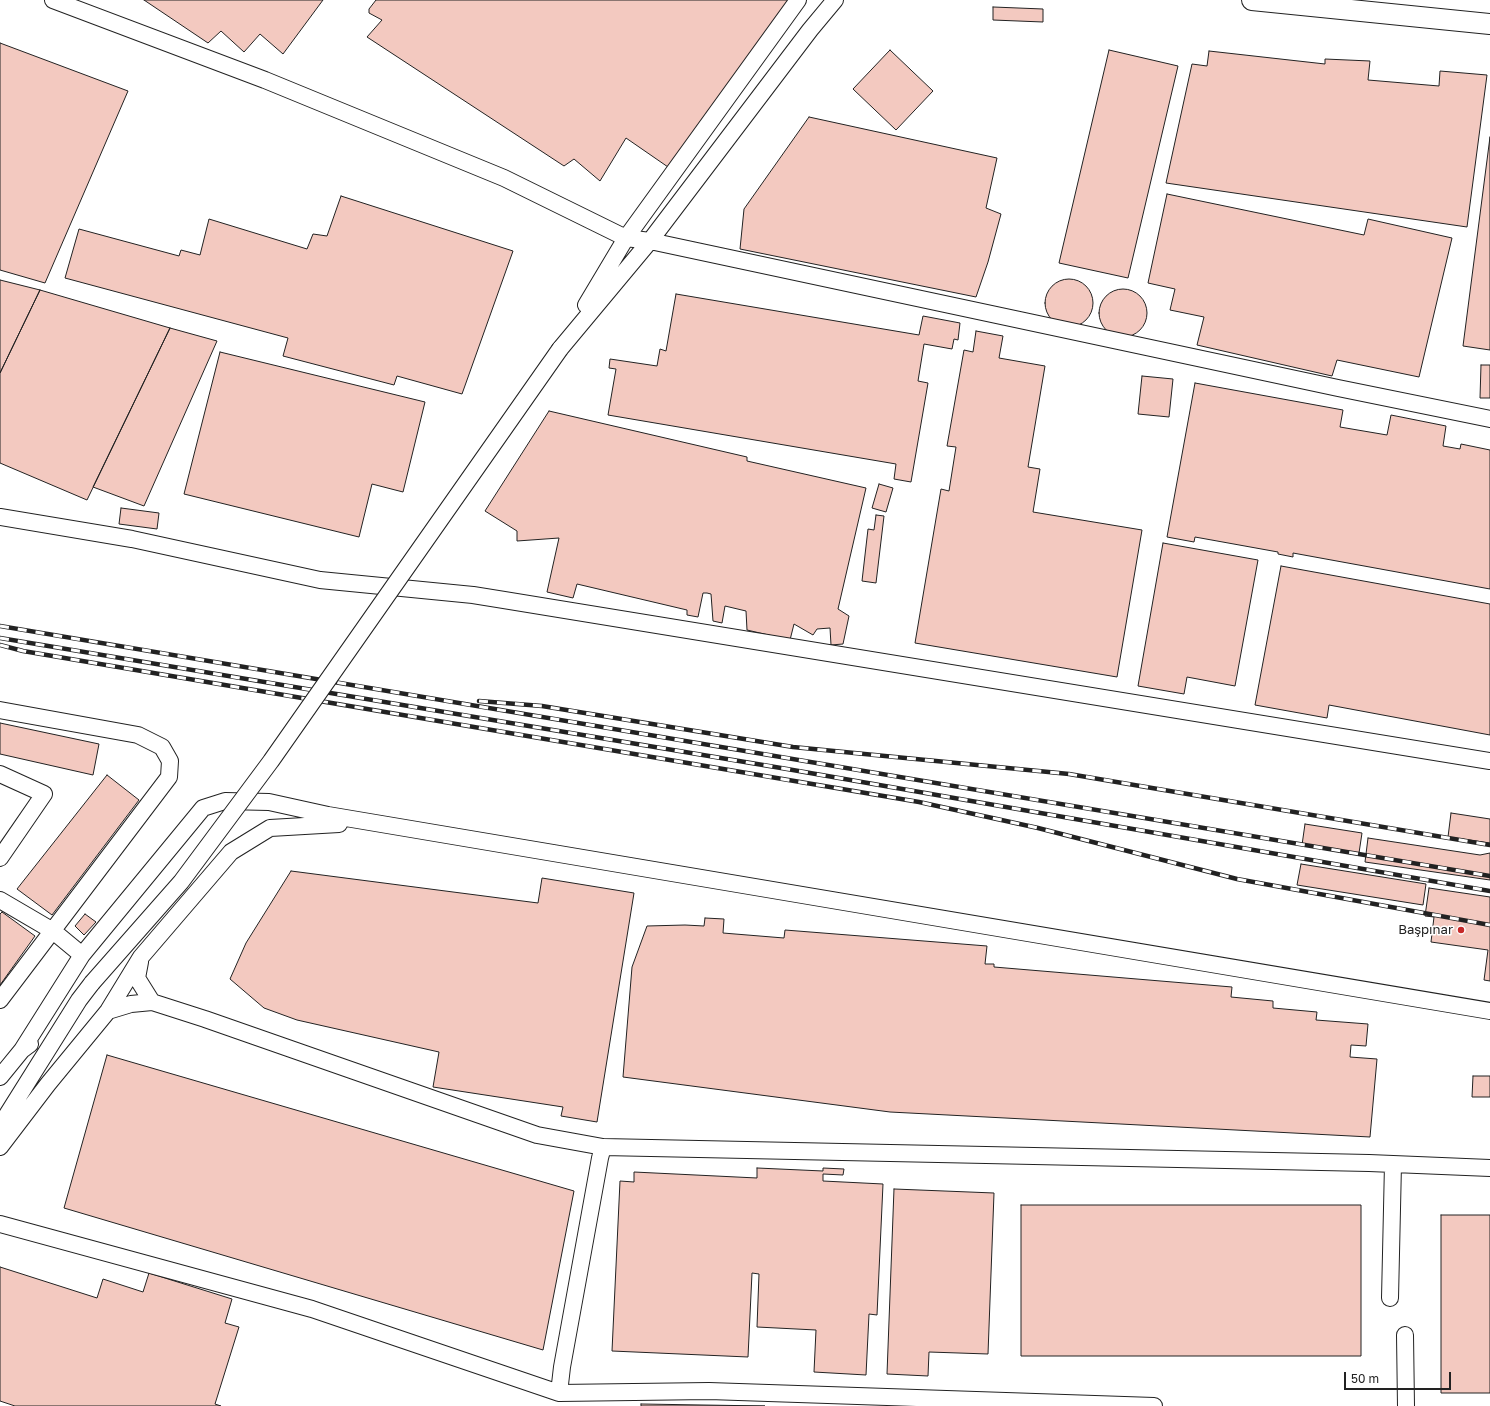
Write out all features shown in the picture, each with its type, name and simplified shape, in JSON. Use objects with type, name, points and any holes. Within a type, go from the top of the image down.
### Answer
[{"type":"main road","points":[[1252,0],[1490,24]]},
{"type":"street","points":[[53,0],[265,80],[496,175],[626,238],[650,241],[1490,419]]},
{"type":"street","points":[[0,1126],[79,1000],[92,983],[181,882],[262,774],[560,349],[626,238],[798,0]]},
{"type":"street","points":[[560,349],[650,241],[805,37],[835,0]]},
{"type":"street","points":[[0,517],[132,539],[320,580],[465,594],[504,600],[1490,760]]},
{"type":"street","points":[[0,710],[138,735],[162,747],[170,761],[169,777],[0,1000]]},
{"type":"street","points":[[0,774],[44,794],[0,858]]},
{"type":"street","points":[[0,1077],[22,1050],[82,955],[203,808],[225,801],[269,802],[377,824],[1490,1011]]},
{"type":"street","points":[[0,1147],[48,1084],[108,1011],[141,957],[231,852],[270,828],[323,824],[377,824]]},
{"type":"street","points":[[0,900],[53,931],[82,955]]},
{"type":"street","points":[[141,957],[137,978],[152,1002]]},
{"type":"street","points":[[22,1050],[79,1000]]},
{"type":"street","points":[[108,1011],[131,1004],[152,1002],[205,1019],[537,1135],[603,1147],[1393,1164],[1490,1168]]},
{"type":"street","points":[[559,1393],[562,1368],[603,1147]]},
{"type":"street","points":[[1390,1298],[1393,1164]]},
{"type":"street","points":[[0,1224],[312,1309],[559,1393],[709,1391],[1154,1406]]},
{"type":"street","points":[[1405,1335],[1406,1406]]},
{"type":"street","points":[[589,1392],[597,1406]]},
{"type":"building","points":[[144,0],[323,0],[283,54],[260,34],[244,52],[221,31],[208,43]]},
{"type":"building","points":[[376,0],[789,0],[668,167],[626,138],[600,181],[574,159],[564,166],[367,37],[382,20],[369,13],[369,9]]},
{"type":"building","points":[[993,7],[1043,9],[1043,22],[993,20]]},
{"type":"building","points":[[0,43],[128,91],[45,283],[0,270]]},
{"type":"building","points":[[890,50],[933,91],[896,130],[853,89]]},
{"type":"building","points":[[1109,50],[1178,66],[1128,278],[1059,263]]},
{"type":"building","points":[[1209,51],[1325,64],[1325,59],[1370,61],[1368,80],[1439,86],[1440,71],[1487,75],[1467,227],[1166,183],[1192,64],[1207,66]]},
{"type":"building","points":[[809,117],[997,158],[986,208],[1001,214],[988,262],[976,297],[740,249],[744,209]]},
{"type":"building","points":[[1490,137],[1490,350],[1463,346]]},
{"type":"building","points":[[1167,194],[1364,235],[1368,219],[1452,238],[1419,377],[1337,360],[1332,376],[1197,345],[1204,317],[1170,310],[1175,289],[1148,283]]},
{"type":"building","points":[[341,196],[513,251],[462,394],[397,376],[394,385],[283,356],[288,338],[65,278],[79,229],[179,256],[181,250],[200,255],[209,219],[307,249],[313,234],[327,236]]},
{"type":"building","points":[[1069,279],[1078,281],[1086,286],[1091,294],[1093,303],[1091,312],[1086,320],[1078,325],[1069,327],[1060,325],[1052,320],[1047,312],[1045,303],[1047,294],[1052,286],[1060,281]]},
{"type":"building","points":[[0,280],[40,290],[0,373]]},
{"type":"building","points":[[1123,289],[1132,291],[1140,296],[1145,304],[1147,313],[1145,322],[1140,330],[1132,335],[1123,337],[1114,335],[1106,330],[1101,322],[1099,313],[1101,304],[1106,296],[1114,291]]},
{"type":"building","points":[[40,290],[170,328],[87,500],[0,463],[0,373]]},
{"type":"building","points":[[676,294],[919,335],[923,316],[960,323],[958,340],[954,339],[952,349],[924,344],[918,381],[928,383],[911,482],[894,479],[896,464],[608,415],[616,369],[609,368],[610,359],[657,366],[660,349],[666,351]]},
{"type":"building","points":[[170,328],[217,341],[144,506],[93,487]]},
{"type":"building","points":[[976,331],[1003,336],[999,358],[1045,366],[1028,467],[1040,469],[1033,512],[1142,530],[1117,677],[915,643],[941,489],[949,491],[956,447],[947,446],[964,350],[973,352]]},
{"type":"building","points":[[220,352],[425,402],[403,492],[372,484],[359,537],[184,494]]},
{"type":"building","points":[[1481,365],[1490,365],[1490,398],[1480,398]]},
{"type":"building","points":[[1142,376],[1173,379],[1169,417],[1138,414]]},
{"type":"building","points":[[1195,383],[1343,410],[1340,427],[1387,435],[1391,415],[1446,426],[1443,446],[1460,449],[1461,444],[1490,450],[1490,589],[1293,553],[1293,557],[1278,554],[1278,552],[1195,537],[1194,542],[1167,537]]},
{"type":"building","points":[[549,411],[747,457],[747,461],[866,488],[838,609],[849,616],[843,644],[831,645],[830,628],[817,629],[813,635],[794,624],[790,640],[747,630],[746,611],[725,606],[722,623],[713,621],[711,594],[707,593],[703,593],[698,617],[687,615],[687,610],[577,584],[573,598],[547,592],[559,538],[517,541],[517,531],[485,511]]},
{"type":"building","points":[[879,484],[893,488],[886,512],[872,508]]},
{"type":"building","points":[[121,508],[159,513],[157,529],[119,524]]},
{"type":"building","points":[[876,515],[884,516],[876,583],[862,581],[868,529],[874,530]]},
{"type":"building","points":[[1163,543],[1258,560],[1235,686],[1187,677],[1184,694],[1138,686]]},
{"type":"building","points":[[1281,566],[1490,604],[1490,735],[1329,705],[1327,718],[1255,705]]},
{"type":"building","points":[[0,723],[99,744],[93,775],[0,754]]},
{"type":"building","points":[[107,775],[139,800],[52,915],[17,889]]},
{"type":"building","points":[[1451,813],[1490,819],[1490,843],[1448,837]]},
{"type":"building","points":[[1305,824],[1362,833],[1359,853],[1302,845]]},
{"type":"building","points":[[1368,838],[1480,855],[1490,853],[1490,880],[1365,862]]},
{"type":"building","points":[[1301,864],[1426,884],[1423,905],[1297,885]]},
{"type":"building","points":[[291,871],[538,903],[542,878],[634,893],[597,1122],[561,1116],[563,1107],[433,1087],[439,1052],[297,1020],[264,1008],[230,979],[246,943]]},
{"type":"building","name":"Başpınar","points":[[1429,888],[1490,897],[1490,981],[1484,980],[1488,950],[1431,942],[1434,917],[1425,916]]},
{"type":"building","points":[[2,912],[35,936],[0,985],[0,914]]},
{"type":"building","points":[[85,914],[96,922],[84,935],[75,926]]},
{"type":"building","points":[[705,918],[724,919],[723,933],[784,938],[785,930],[987,946],[985,964],[994,964],[994,967],[1232,987],[1231,997],[1273,1001],[1273,1008],[1317,1012],[1316,1020],[1368,1024],[1366,1046],[1351,1045],[1350,1057],[1377,1059],[1370,1137],[890,1112],[623,1077],[632,967],[647,926],[704,926]]},
{"type":"building","points":[[107,1055],[574,1191],[543,1350],[64,1208]]},
{"type":"building","points":[[1473,1076],[1490,1076],[1490,1097],[1472,1097]]},
{"type":"building","points":[[757,1168],[823,1171],[823,1168],[844,1169],[843,1175],[823,1174],[823,1181],[883,1184],[877,1315],[869,1314],[866,1375],[814,1372],[816,1330],[757,1327],[759,1274],[752,1273],[748,1357],[612,1351],[620,1181],[634,1182],[634,1172],[757,1178]]},
{"type":"building","points":[[894,1189],[994,1193],[988,1354],[929,1352],[928,1376],[887,1374]]},
{"type":"building","points":[[1021,1205],[1361,1205],[1361,1356],[1021,1356]]},
{"type":"building","points":[[1441,1215],[1490,1215],[1490,1393],[1441,1393]]},
{"type":"building","points":[[0,1267],[97,1298],[103,1279],[143,1292],[149,1273],[232,1299],[225,1323],[239,1327],[215,1404],[221,1406],[15,1406],[0,1401]]},
{"type":"building","points":[[641,1404],[765,1406],[641,1406]]},
{"type":"railway","points":[[0,626],[1490,876]]},
{"type":"railway","points":[[0,638],[787,769],[1490,891]]},
{"type":"railway","points":[[0,645],[23,651],[919,802],[1038,828],[1237,879],[1490,925]]},
{"type":"railway","points":[[479,701],[542,706],[793,747],[1069,774],[1490,845]]},
{"type":"place","name":"Başpınar","points":[[1461,930]]}]
